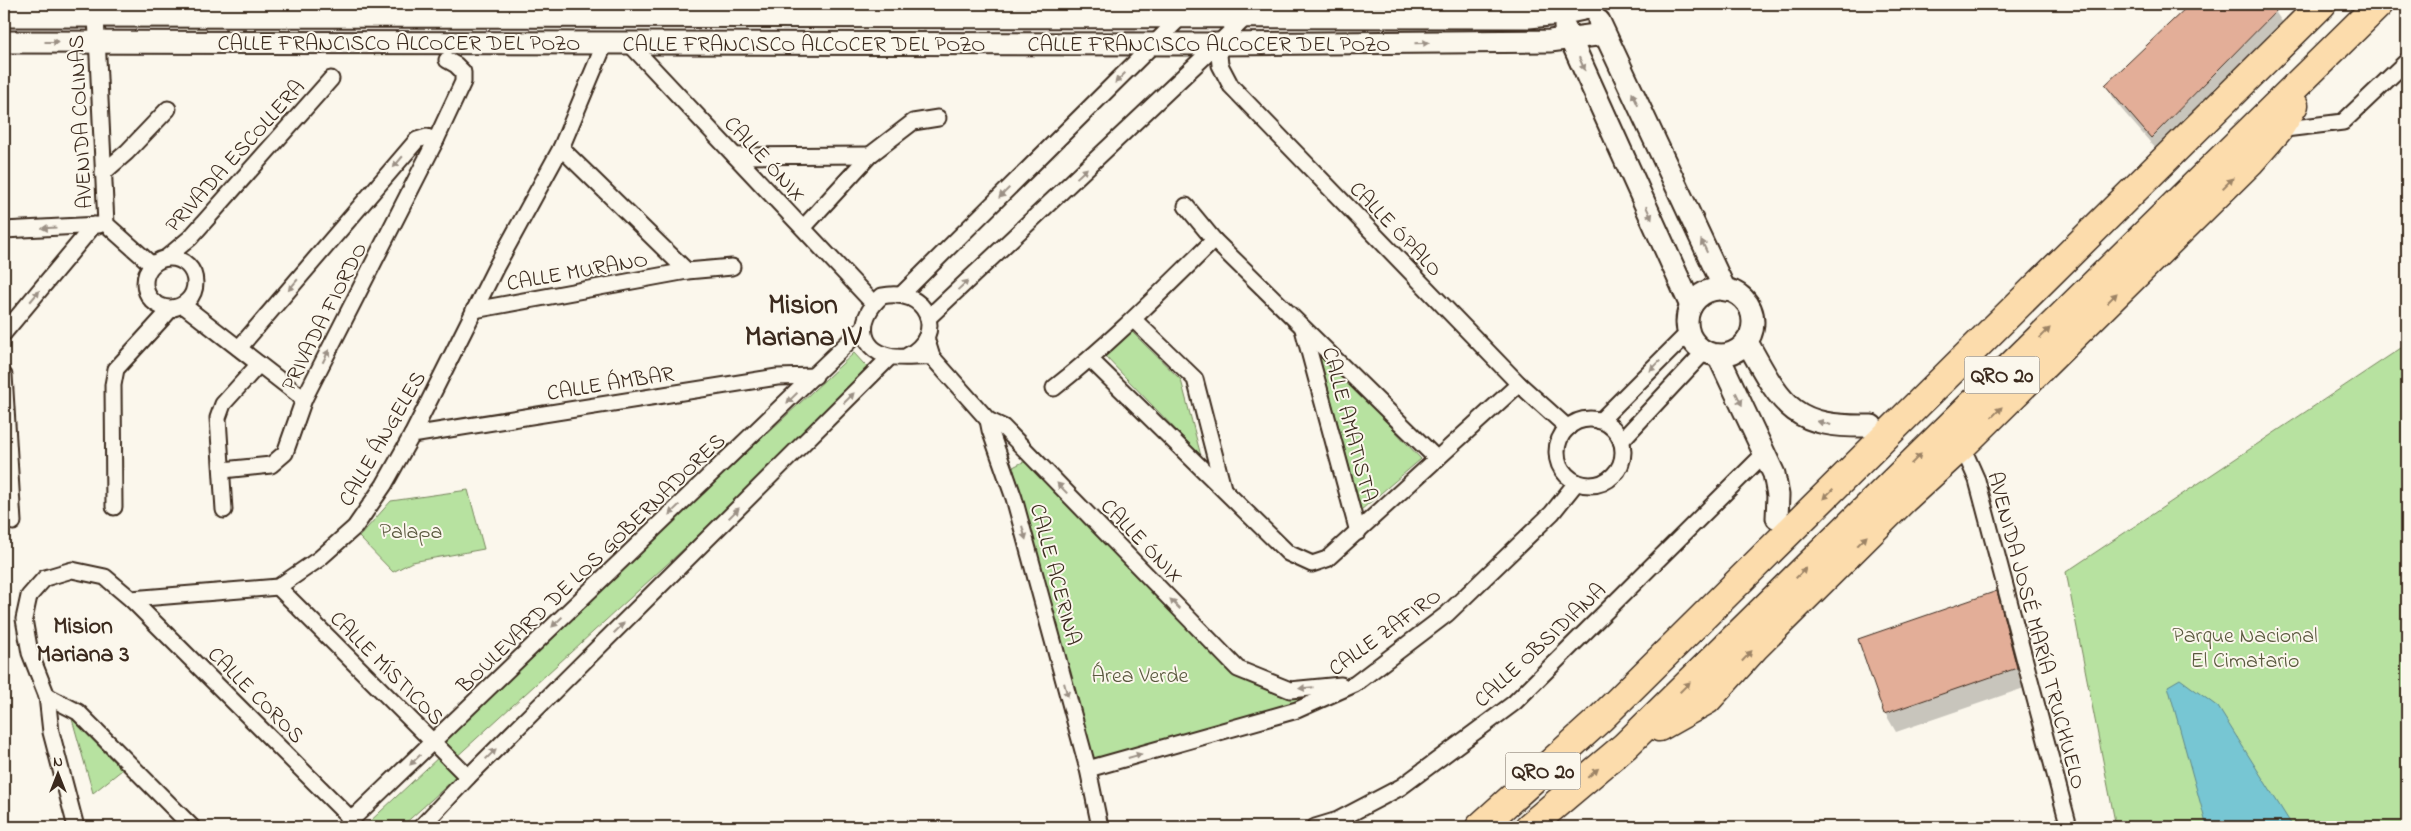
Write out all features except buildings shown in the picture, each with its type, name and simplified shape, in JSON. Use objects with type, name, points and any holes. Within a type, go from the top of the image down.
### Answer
[{"type":"highway","points":[[1601,718],[1672,626],[1777,518],[2306,4]]},
{"type":"highway","name":"QRO 20","points":[[1480,827],[1601,718],[2322,4]]},
{"type":"highway","name":"QRO 20","points":[[1530,827],[1625,746],[2379,4]]},
{"type":"highway","points":[[1625,746],[1707,700],[1754,648],[2250,162],[2278,130],[2324,58]]},
{"type":"street","points":[[1592,6],[1725,290]]},
{"type":"street","name":"CALLE FRANCISCO ALCOCER DEL POZO","points":[[4,16],[1253,10],[1530,17],[1558,9],[1592,6]]},
{"type":"street","points":[[1558,9],[1691,306]]},
{"type":"street","points":[[902,294],[1188,10]]},
{"type":"street","points":[[928,318],[1253,10]]},
{"type":"street","name":"AVENIDA COLINAS","points":[[96,16],[103,173],[100,225],[152,265]]},
{"type":"street","name":"CALLE FRANCISCO ALCOCER DEL POZO","points":[[4,42],[1218,44],[1571,40],[1604,34]]},
{"type":"street","name":"CALLE ÁNGELES","points":[[131,599],[278,587],[319,559],[355,527],[384,485],[412,435],[474,310],[561,148],[605,43]]},
{"type":"street","name":"CALLE ÓNIX","points":[[629,43],[873,303]]},
{"type":"street","name":"CALLE ÓPALO","points":[[1218,44],[1220,65],[1231,86],[1519,384],[1568,428]]},
{"type":"street","name":"PRIVADA FIORDO","points":[[223,470],[271,464],[285,453],[304,400],[436,140],[464,77],[463,72],[456,64],[447,60]]},
{"type":"street","points":[[2278,130],[2343,122],[2407,61]]},
{"type":"street","name":"PRIVADA ESCOLLERA","points":[[166,258],[190,238],[331,79]]},
{"type":"street","points":[[103,173],[127,152],[168,109]]},
{"type":"street","points":[[803,228],[870,155],[913,122],[938,118]]},
{"type":"street","name":"PRIVADA FIORDO","points":[[239,348],[417,140],[426,137],[436,140]]},
{"type":"street","name":"CALLE MURANO","points":[[561,148],[687,271]]},
{"type":"street","points":[[736,156],[870,155]]},
{"type":"street","name":"CALLE AMATISTA","points":[[1186,206],[1214,240],[1437,460]]},
{"type":"street","points":[[4,230],[100,225]]},
{"type":"street","points":[[4,333],[100,225]]},
{"type":"street","points":[[1054,388],[1134,320],[1214,240]]},
{"type":"street","points":[[114,508],[113,385],[116,369],[177,307],[194,292],[194,275],[190,267],[183,261],[175,258],[166,258],[152,265],[147,272],[145,289],[155,304],[177,307],[239,348],[304,400]]},
{"type":"street","name":"CALLE MURANO","points":[[474,310],[687,271],[732,267]]},
{"type":"street","points":[[1725,290],[1741,297],[1751,309],[1752,332],[1747,342],[1735,352],[1711,353],[1698,346],[1689,332],[1688,314],[1691,306],[1706,293],[1725,290]]},
{"type":"street","points":[[907,356],[921,346],[926,338],[928,318],[919,302],[902,294],[882,296],[873,303],[865,318],[864,327],[872,347],[890,357],[932,356]]},
{"type":"street","points":[[1134,320],[1195,379],[1223,488]]},
{"type":"street","name":"BOULEVARD DE LOS GOBERNADORES","points":[[348,823],[864,327]]},
{"type":"street","name":"CALLE AMATISTA","points":[[1303,327],[1358,532]]},
{"type":"street","points":[[1600,421],[1689,332]]},
{"type":"street","name":"CALLE ÓNIX","points":[[926,338],[932,356],[988,420],[1003,427],[1238,669],[1290,690],[1355,684]]},
{"type":"street","points":[[1747,342],[1772,387],[1783,401],[1797,412],[1828,425],[1872,426]]},
{"type":"street","points":[[1621,440],[1711,353]]},
{"type":"street","points":[[1711,353],[1765,453],[1774,474],[1778,495],[1777,518]]},
{"type":"street","points":[[421,827],[468,777],[890,357]]},
{"type":"street","name":"CALLE AMATISTA","points":[[1090,359],[1288,553],[1312,564],[1327,559],[1519,384]]},
{"type":"street","name":"PRIVADA FIORDO","points":[[224,510],[223,470],[218,418],[223,404],[259,364]]},
{"type":"street","points":[[4,375],[13,522]]},
{"type":"street","name":"CALLE ÁMBAR","points":[[412,435],[777,377],[815,376]]},
{"type":"street","points":[[1588,419],[1600,421],[1616,432],[1621,440],[1622,463],[1616,473],[1608,480],[1598,485],[1586,486],[1576,483],[1560,468],[1557,446],[1568,428],[1577,422],[1588,419]]},
{"type":"street","name":"CALLE ACERINA","points":[[988,420],[1014,498],[1088,769],[1100,827]]},
{"type":"street","name":"AVENIDA JOSÉ MARÍA TRUCHUELO","points":[[1962,446],[1978,480],[2069,827]]},
{"type":"street","points":[[1002,464],[1007,454],[1015,451],[1029,454]]},
{"type":"street","name":"CALLE OBSIDIANA","points":[[1315,827],[1338,820],[1400,787],[1514,703],[1765,453]]},
{"type":"street","name":"CALLE ZAFIRO","points":[[1088,769],[1297,710],[1355,684],[1447,614],[1552,513],[1576,483]]},
{"type":"street","points":[[76,827],[51,732],[48,696],[30,653],[24,619],[28,596],[46,578],[72,570],[105,577],[131,599]]},
{"type":"street","name":"CALLE MÍSTICOS","points":[[278,587],[468,777]]},
{"type":"street","name":"CALLE COROS","points":[[131,599],[348,823]]},
{"type":"street","points":[[48,696],[78,712],[192,827]]},
{"type":"green space","points":[[1131,331],[1181,380],[1201,456],[1103,354]]},
{"type":"green space","name":"Parque Nacional El Cimatario","points":[[2407,344],[2407,827],[2116,827],[2066,572]]},
{"type":"green space","points":[[1317,347],[1421,459],[1361,510]]},
{"type":"green space","points":[[854,353],[874,375],[453,760],[435,741]]},
{"type":"green space","name":"Área Verde","points":[[1023,462],[1035,466],[1222,654],[1238,677],[1270,688],[1313,696],[1276,711],[1089,767],[1019,495],[1013,467]]},
{"type":"green space","name":"Palapa","points":[[468,490],[484,549],[412,562],[393,572],[359,537],[391,501]]},
{"type":"green space","points":[[72,719],[122,770],[93,793]]},
{"type":"green space","points":[[441,755],[460,774],[401,827],[364,827]]},
{"type":"water","points":[[2180,679],[2218,707],[2293,827],[2207,827],[2168,686]]},
{"type":"district","name":"Mision Mariana IV","points":[[803,319]]},
{"type":"district","name":"Mision Mariana 3","points":[[83,639]]}]
